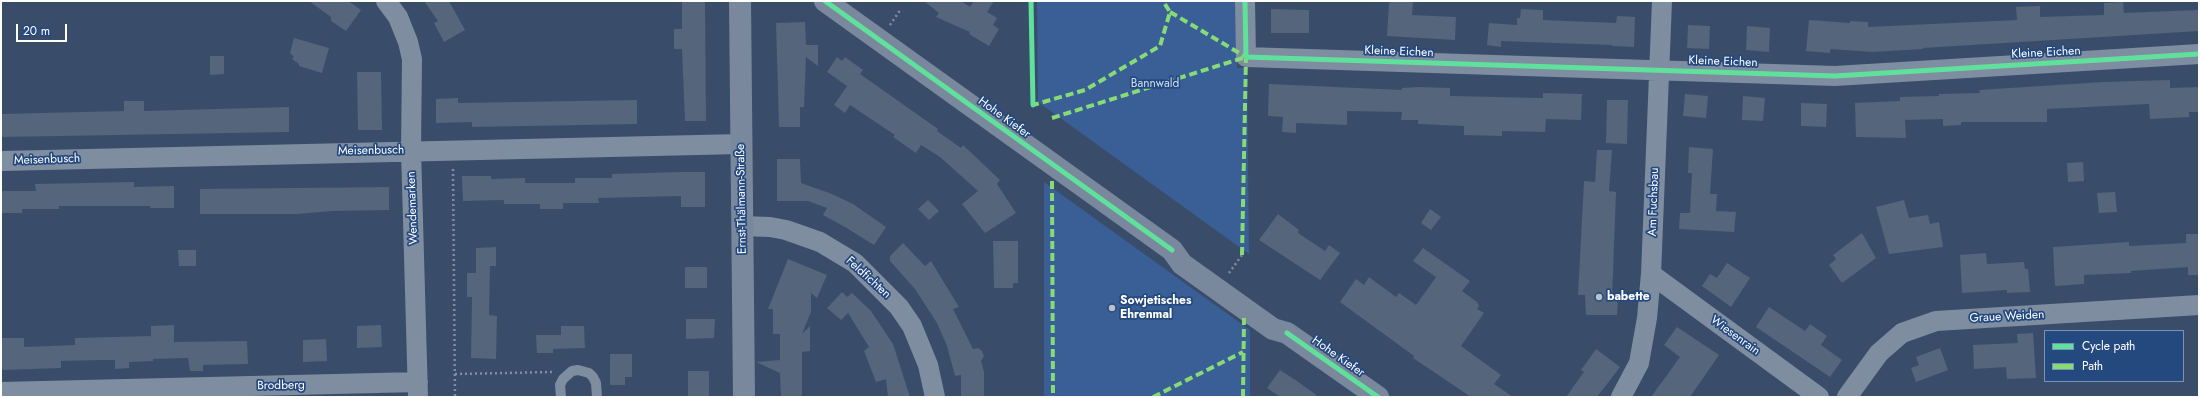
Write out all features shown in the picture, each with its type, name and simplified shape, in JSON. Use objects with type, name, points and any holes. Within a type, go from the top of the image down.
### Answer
[{"type":"street","name":"Wendemarken","points":[[386,1],[398,17],[408,42],[412,59],[411,150],[418,390]]},
{"type":"street","name":"Ernst-Thälmann-Straße","points":[[740,1],[744,397]]},
{"type":"street","name":"Hohe Kiefer","points":[[825,1],[1172,250],[1186,253],[1278,320],[1287,333],[1378,397]]},
{"type":"street","name":"Kleine Eichen","points":[[1246,1],[1246,57],[1835,76],[2199,54]]},
{"type":"street","name":"Am Fuchsbau","points":[[1621,397],[1639,363],[1645,339],[1651,274],[1658,70],[1662,1]]},
{"type":"street","name":"Meisenbusch","points":[[1,161],[411,150],[742,144]]},
{"type":"street","name":"Feldfichten","points":[[742,226],[770,227],[791,232],[820,242],[855,263],[899,307],[912,326],[928,365],[935,397]]},
{"type":"street","name":"Wiesenrain","points":[[1651,274],[1818,397]]},
{"type":"street","name":"Graue Weiden","points":[[1847,397],[1879,353],[1902,333],[1936,321],[2199,305]]},
{"type":"street","name":"Brodberg","points":[[1,392],[418,390]]},
{"type":"lane","points":[[561,397],[560,385],[566,375],[572,371],[583,370],[593,377],[596,383],[597,397]]},
{"type":"path","points":[[889,28],[901,9]]},
{"type":"path","points":[[453,150],[455,397]]},
{"type":"path","points":[[1229,273],[1242,255]]},
{"type":"path","points":[[455,374],[572,371]]},
{"type":"green space","name":"Bannwald","points":[[1037,1],[1236,1],[1237,68],[1247,68],[1249,254],[1038,102]]},
{"type":"green space","points":[[1044,182],[1250,330],[1250,397],[1044,397]]},
{"type":"building","points":[[309,1],[348,1],[361,10],[346,31],[331,21],[331,17]]},
{"type":"building","points":[[424,1],[449,1],[465,30],[444,42],[434,23],[438,21]]},
{"type":"building","points":[[682,1],[705,1],[706,121],[685,121],[682,49],[674,49],[674,29],[682,29]]},
{"type":"building","points":[[924,1],[961,1],[970,7],[974,1],[994,1],[987,12],[997,18],[993,25],[999,29],[989,46],[969,34],[970,32],[936,17],[939,13]]},
{"type":"building","points":[[1391,1],[1413,1],[1412,15],[1456,17],[1455,40],[1387,36],[1389,3]]},
{"type":"building","points":[[2123,2],[2124,13],[2199,10],[2199,31],[1872,52],[1830,49],[1830,53],[1806,51],[1809,20],[1850,23],[1850,21],[1868,22],[1868,27],[2017,20],[2016,7],[2040,6],[2040,17],[2104,15],[2104,3]]},
{"type":"building","points":[[1271,9],[1309,10],[1309,33],[1271,33]]},
{"type":"building","points":[[1521,9],[1543,10],[1543,20],[1616,23],[1617,16],[1635,17],[1634,47],[1501,41],[1501,47],[1487,45],[1489,23],[1517,25],[1517,18],[1520,18]]},
{"type":"building","points":[[805,22],[806,45],[818,45],[818,66],[806,57],[804,107],[800,107],[800,127],[779,127],[776,23]]},
{"type":"building","points":[[1688,25],[1710,26],[1709,49],[1687,48]]},
{"type":"building","points":[[1747,26],[1770,28],[1769,52],[1746,50]]},
{"type":"building","points":[[294,38],[329,48],[322,73],[299,66],[299,64],[292,59],[294,57],[290,53]]},
{"type":"building","points":[[210,56],[224,56],[224,74],[210,75]]},
{"type":"building","points":[[837,57],[842,61],[845,57],[863,70],[860,74],[938,129],[937,131],[961,148],[963,145],[1000,180],[997,184],[1016,213],[985,233],[962,204],[978,191],[940,157],[921,145],[916,153],[893,137],[895,135],[850,105],[845,113],[834,105],[847,86],[827,72]]},
{"type":"building","points":[[357,72],[381,72],[382,130],[358,130]]},
{"type":"building","points":[[2170,80],[2170,88],[2199,87],[2199,112],[2189,112],[2189,117],[2150,119],[2149,104],[2047,109],[2047,122],[1961,122],[1961,125],[1943,126],[1943,119],[1905,120],[1906,138],[1856,137],[1855,103],[1900,101],[1900,97],[1980,93],[1979,90],[2103,82]]},
{"type":"building","points":[[1269,84],[1402,90],[1402,88],[1419,87],[1450,88],[1450,96],[1543,98],[1543,93],[1582,94],[1581,120],[1546,119],[1545,132],[1502,131],[1502,136],[1464,135],[1464,126],[1418,124],[1418,120],[1401,120],[1402,112],[1347,111],[1347,125],[1296,123],[1296,133],[1282,132],[1283,117],[1268,116]]},
{"type":"building","points":[[1685,94],[1708,96],[1706,118],[1683,116]]},
{"type":"building","points":[[1743,96],[1765,98],[1763,121],[1742,120]]},
{"type":"building","points":[[458,98],[458,103],[637,100],[637,124],[472,127],[472,122],[436,123],[436,99]]},
{"type":"building","points":[[1607,100],[1628,100],[1627,144],[1606,143]]},
{"type":"building","points":[[124,101],[144,101],[144,111],[289,107],[289,132],[1,137],[1,114],[124,111]]},
{"type":"building","points":[[1801,103],[1827,104],[1826,127],[1801,126]]},
{"type":"building","points":[[1689,147],[1713,149],[1710,194],[1717,194],[1716,211],[1736,212],[1734,232],[1679,229],[1680,213],[1690,213],[1692,173],[1688,173]]},
{"type":"building","points":[[1597,150],[1612,150],[1609,191],[1616,192],[1612,299],[1618,299],[1617,315],[1586,315],[1585,295],[1578,295],[1584,181],[1595,182]]},
{"type":"building","points":[[777,159],[800,159],[801,183],[832,194],[853,204],[886,227],[874,245],[823,215],[827,208],[808,201],[777,201]]},
{"type":"building","points":[[2083,162],[2084,181],[2068,182],[2067,163]]},
{"type":"building","points":[[705,172],[705,207],[681,207],[681,196],[598,198],[599,203],[563,203],[563,209],[540,209],[540,204],[504,204],[504,200],[463,201],[462,176],[491,176],[491,179],[525,178],[525,183],[575,183],[575,178],[612,178],[612,174]]},
{"type":"building","points":[[134,182],[134,187],[174,186],[174,208],[150,208],[150,206],[59,206],[59,209],[22,209],[22,213],[1,213],[1,191],[36,191],[35,184]]},
{"type":"building","points":[[389,187],[389,210],[332,211],[297,214],[200,214],[200,189]]},
{"type":"building","points":[[2115,192],[2117,212],[2099,213],[2097,193]]},
{"type":"building","points":[[928,200],[939,211],[929,220],[918,209]]},
{"type":"building","points":[[1904,200],[1909,218],[1928,215],[1930,224],[1939,222],[1943,247],[1889,254],[1876,207]]},
{"type":"building","points":[[1430,209],[1441,217],[1431,230],[1421,223]]},
{"type":"building","points":[[1278,214],[1299,230],[1298,233],[1325,251],[1329,245],[1340,253],[1320,280],[1259,240]]},
{"type":"building","points":[[1862,233],[1876,258],[1842,283],[1829,265],[1836,259],[1833,255]]},
{"type":"building","points":[[2186,234],[2199,234],[2199,275],[2188,275],[2188,267],[2131,271],[2131,273],[2084,275],[2084,284],[2055,286],[2053,247],[2129,242],[2129,246],[2186,243]]},
{"type":"building","points":[[993,241],[1018,241],[1018,283],[1013,283],[1013,288],[994,288]]},
{"type":"building","points":[[903,243],[925,266],[931,261],[959,307],[953,309],[973,349],[978,348],[982,351],[984,356],[981,361],[984,372],[984,397],[961,397],[961,375],[955,376],[947,346],[937,323],[915,289],[890,261],[890,256]]},
{"type":"building","points":[[496,247],[496,266],[490,266],[489,315],[497,316],[496,359],[471,358],[472,297],[467,297],[467,273],[476,273],[476,248]]},
{"type":"building","points":[[1423,248],[1470,281],[1462,291],[1477,302],[1479,306],[1477,309],[1484,313],[1461,346],[1501,375],[1494,384],[1513,397],[1471,397],[1413,358],[1414,356],[1340,302],[1356,279],[1364,285],[1369,277],[1396,297],[1399,293],[1416,305],[1436,277],[1413,261]]},
{"type":"building","points":[[178,250],[196,250],[196,266],[179,266]]},
{"type":"building","points":[[1986,253],[1987,264],[2024,262],[2025,269],[2028,269],[2030,292],[2007,293],[2007,290],[1962,293],[1960,255]]},
{"type":"building","points":[[788,259],[827,275],[817,298],[811,293],[811,312],[802,334],[810,326],[810,351],[802,352],[802,397],[781,397],[780,373],[756,362],[780,360],[780,334],[773,334],[773,309],[768,309]]},
{"type":"building","points":[[1727,263],[1750,278],[1731,307],[1702,286],[1710,274],[1717,278]]},
{"type":"building","points":[[685,267],[707,267],[707,288],[685,288]]},
{"type":"building","points":[[842,292],[847,297],[852,293],[871,311],[893,344],[910,397],[888,397],[886,379],[876,382],[864,351],[869,347],[848,313],[841,320],[827,308]]},
{"type":"building","points":[[1769,307],[1805,331],[1810,324],[1827,336],[1821,345],[1842,360],[1830,377],[1756,327]]},
{"type":"building","points":[[686,319],[715,319],[714,338],[686,339]]},
{"type":"building","points":[[174,325],[174,342],[247,341],[248,364],[203,365],[203,371],[190,371],[188,358],[153,359],[153,361],[129,362],[129,368],[115,369],[115,360],[61,361],[61,368],[3,370],[1,368],[2,338],[24,338],[24,347],[75,345],[75,338],[151,336],[151,326]]},
{"type":"building","points":[[381,325],[382,347],[357,348],[357,326]]},
{"type":"building","points":[[561,326],[584,326],[585,348],[553,349],[553,353],[537,353],[536,335],[561,335]]},
{"type":"building","points":[[1677,327],[1719,355],[1690,397],[1651,397],[1680,357],[1664,345]]},
{"type":"building","points":[[2033,333],[2036,378],[2007,379],[2006,367],[1974,369],[1973,345],[2018,343],[2017,334]]},
{"type":"building","points":[[326,339],[327,361],[303,362],[303,340]]},
{"type":"building","points":[[1940,348],[1948,370],[1916,382],[1911,368],[1919,365],[1916,357]]},
{"type":"building","points":[[1596,349],[1620,367],[1597,397],[1566,397],[1584,372],[1581,370]]},
{"type":"building","points":[[610,354],[632,354],[632,377],[625,377],[625,385],[610,385]]},
{"type":"building","points":[[1280,370],[1319,397],[1280,397],[1267,388]]},
{"type":"building","points":[[688,371],[709,371],[709,396],[688,396]]},
{"type":"marked path","points":[[1033,103],[1033,105],[1085,90],[1160,46],[1170,12],[1163,1]]},
{"type":"marked path","points":[[1170,12],[1246,57]]},
{"type":"marked path","points":[[1052,118],[1246,57]]},
{"type":"marked path","points":[[1242,255],[1246,57]]},
{"type":"marked path","points":[[1052,181],[1053,397]]},
{"type":"marked path","points":[[1243,397],[1244,318]]},
{"type":"marked path","points":[[1153,397],[1243,352]]},
{"type":"cycle path","points":[[825,1],[1172,250]]},
{"type":"cycle path","points":[[1031,1],[1033,105]]},
{"type":"cycle path","points":[[1245,1],[1246,57],[1835,76],[2199,54]]},
{"type":"cycle path","points":[[1287,333],[1378,397]]},
{"type":"place","name":"babette","points":[[1599,297]]},
{"type":"place","name":"Sowjetisches Ehrenmal","points":[[1112,308]]}]
